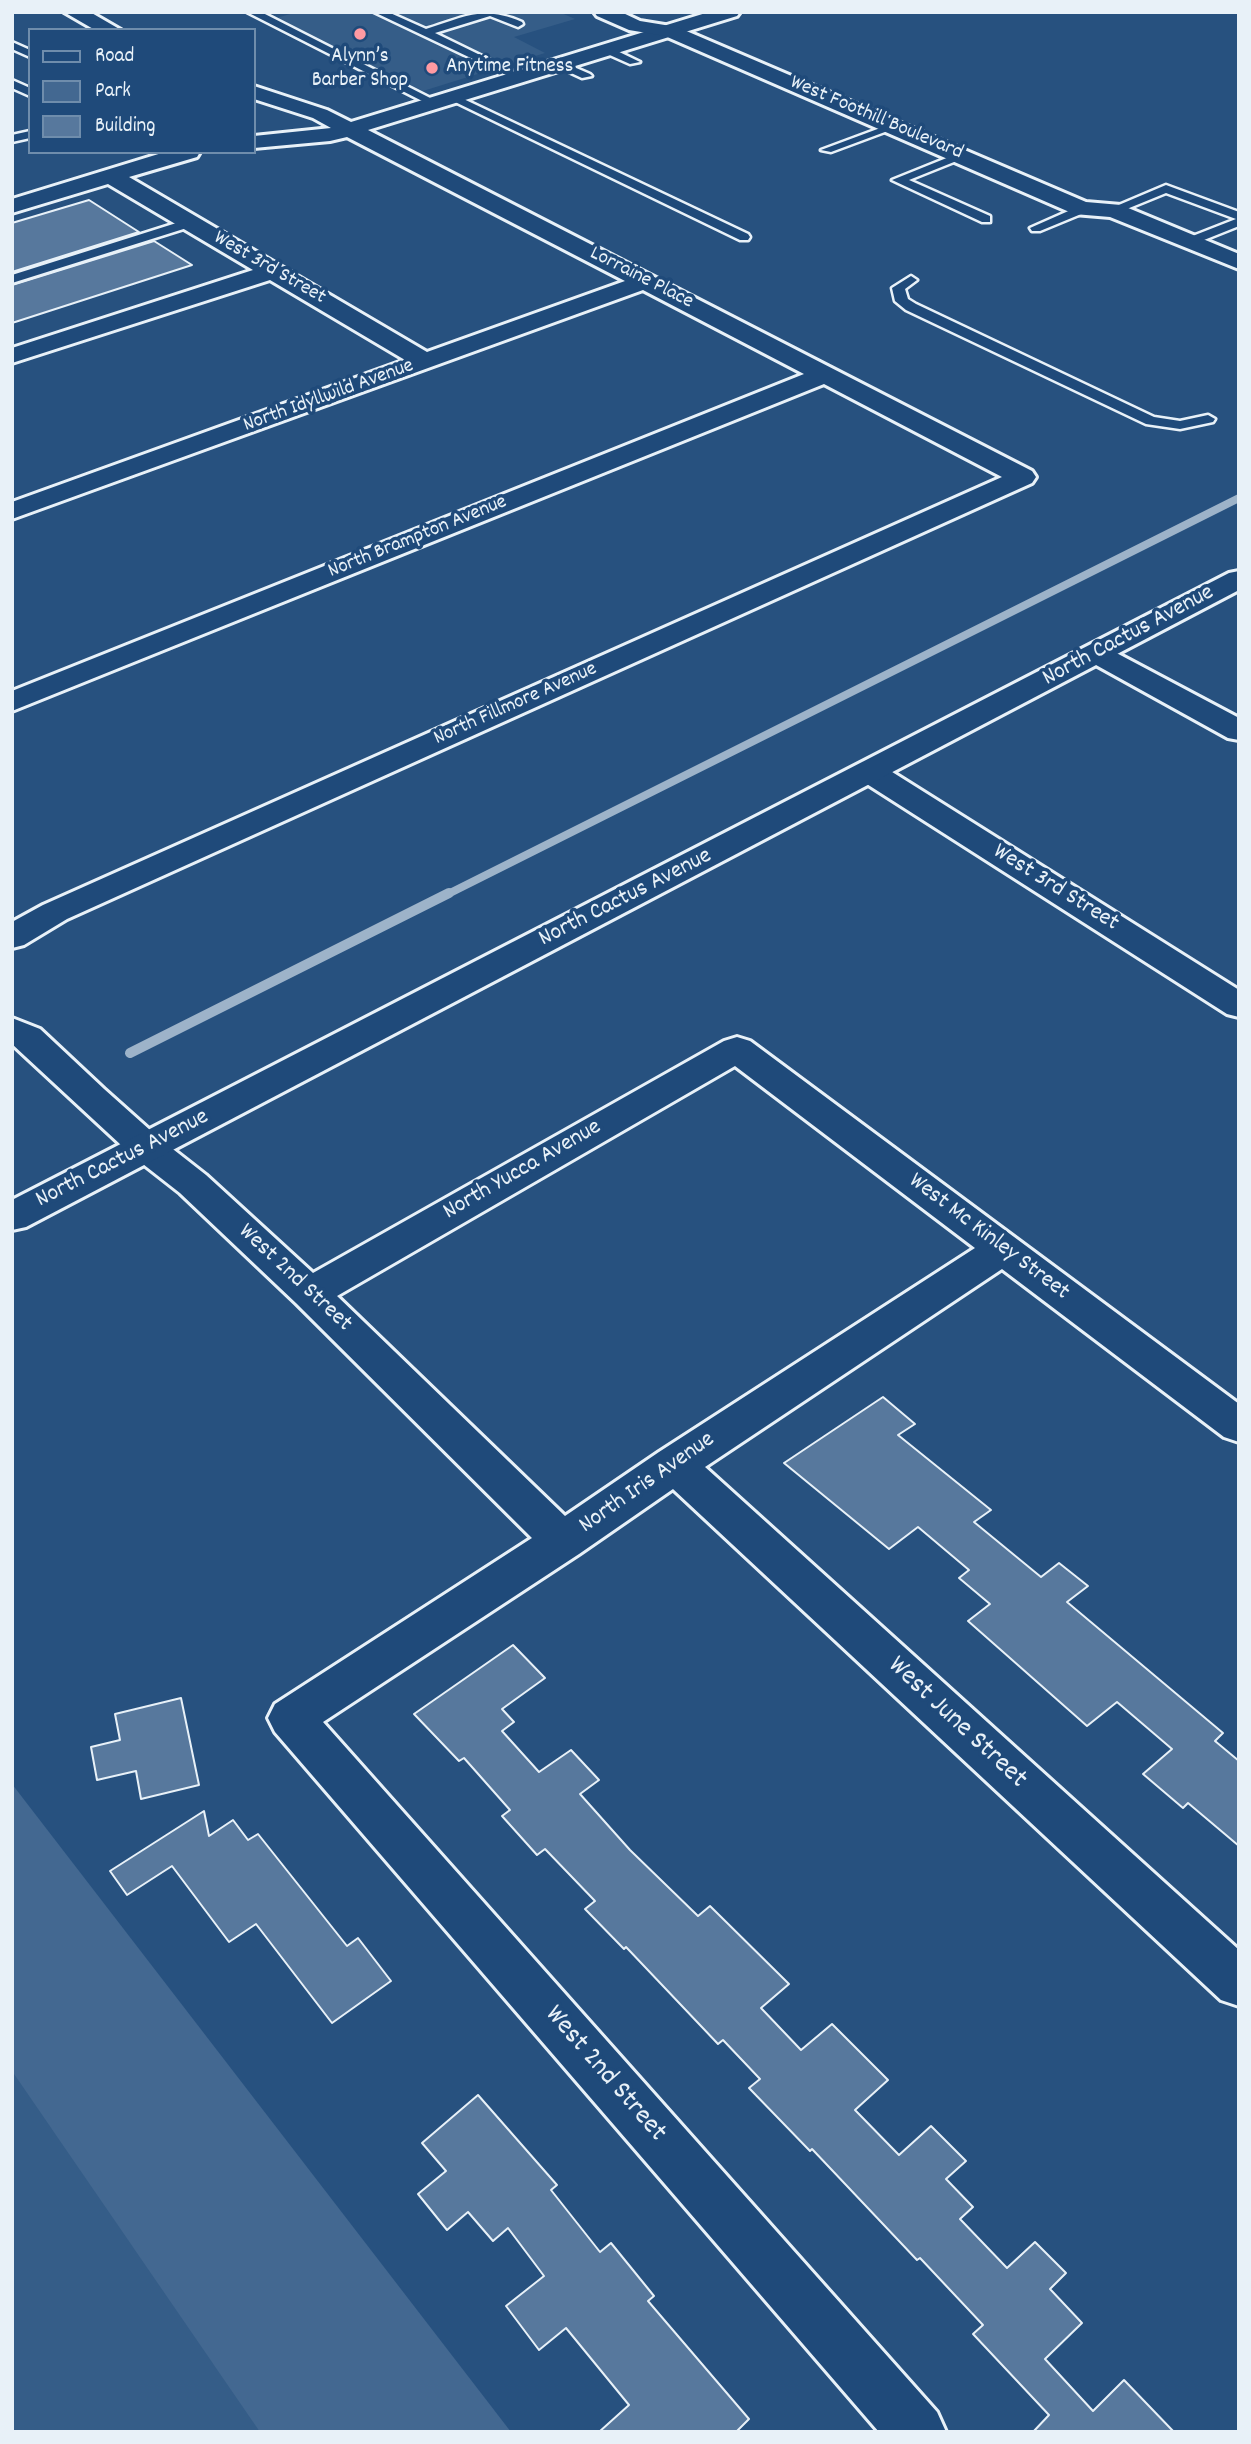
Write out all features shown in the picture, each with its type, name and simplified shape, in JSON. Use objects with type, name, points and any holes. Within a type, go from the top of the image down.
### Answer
[{"type":"street","points":[[74,12],[107,28]]},
{"type":"street","name":"West Foothill Boulevard","points":[[604,12],[636,26],[670,31],[895,126],[1082,209],[1094,221],[1239,284]]},
{"type":"street","points":[[657,12],[665,16],[670,31]]},
{"type":"street","points":[[256,142],[309,138],[347,129],[730,12]]},
{"type":"street","name":"Lorraine Place","points":[[256,93],[320,114],[1023,477]]},
{"type":"street","points":[[12,206],[183,154]]},
{"type":"street","name":"West 3rd Street","points":[[111,176],[426,362]]},
{"type":"street","name":"West Foothill Boulevard","points":[[1082,209],[1113,210],[1239,262]]},
{"type":"street","points":[[12,356],[272,271]]},
{"type":"street","name":"North Idyllwild Avenue","points":[[12,511],[646,281]]},
{"type":"street","name":"North Brampton Avenue","points":[[12,702],[824,375]]},
{"type":"street","name":"North Fillmore Avenue","points":[[12,937],[55,912],[1023,477]]},
{"type":"street","name":"North Cactus Avenue","points":[[12,1217],[1239,579]]},
{"type":"street","points":[[1097,654],[1239,732]]},
{"type":"street","name":"West 3rd Street","points":[[870,772],[1239,1006]]},
{"type":"street","name":"West 2nd Street","points":[[12,1029],[27,1037],[147,1148],[193,1184],[310,1293],[564,1542]]},
{"type":"street","name":"West Mc Kinley Street","points":[[737,1049],[1239,1426]]},
{"type":"street","name":"North Yucca Avenue","points":[[310,1293],[737,1049]]},
{"type":"street","name":"North Iris Avenue","points":[[292,1718],[564,1542],[674,1464],[1003,1249]]},
{"type":"street","name":"West June Street","points":[[674,1464],[1239,1983]]},
{"type":"street","name":"West 2nd Street","points":[[292,1718],[917,2432]]},
{"type":"lane","points":[[252,12],[744,237]]},
{"type":"lane","points":[[379,12],[519,76]]},
{"type":"lane","points":[[425,33],[491,12],[518,24]]},
{"type":"lane","points":[[12,45],[28,53]]},
{"type":"lane","points":[[607,50],[634,62]]},
{"type":"lane","points":[[560,64],[586,76]]},
{"type":"lane","points":[[15,79],[28,91]]},
{"type":"lane","points":[[827,150],[895,126]]},
{"type":"lane","points":[[963,156],[898,180],[986,219]]},
{"type":"lane","points":[[1113,210],[1166,189],[1239,216]]},
{"type":"lane","points":[[1036,228],[1082,209]]},
{"type":"lane","points":[[1189,242],[1239,222]]},
{"type":"lane","points":[[12,279],[189,223]]},
{"type":"lane","points":[[912,280],[898,288],[902,301],[911,307],[1151,421],[1180,425],[1209,419]]},
{"type":"shaded area","points":[[297,12],[559,12],[575,19],[514,37],[545,53],[423,91],[273,19]]},
{"type":"shaded area","points":[[12,2062],[265,2432],[12,2432]]},
{"type":"green space","points":[[12,1784],[511,2432],[260,2432],[12,2071]]},
{"type":"building","points":[[89,200],[139,232],[12,272],[12,223]]},
{"type":"building","points":[[154,241],[192,265],[12,323],[12,285]]},
{"type":"building","points":[[883,1397],[915,1424],[898,1435],[991,1510],[974,1522],[1041,1577],[1059,1563],[1088,1586],[1067,1602],[1223,1733],[1215,1741],[1239,1761],[1239,1846],[1188,1803],[1183,1808],[1143,1774],[1172,1749],[1117,1702],[1087,1726],[968,1621],[990,1604],[959,1578],[969,1570],[918,1527],[889,1549],[784,1463]]},
{"type":"building","points":[[513,1645],[545,1678],[502,1709],[514,1722],[502,1731],[539,1772],[571,1750],[599,1780],[580,1794],[630,1850],[698,1916],[710,1906],[789,1984],[761,2008],[801,2050],[832,2024],[888,2080],[855,2110],[899,2155],[931,2126],[966,2161],[946,2179],[973,2207],[960,2219],[1007,2268],[1035,2242],[1066,2273],[1050,2289],[1082,2323],[1045,2359],[1093,2411],[1124,2380],[1174,2432],[1033,2432],[1049,2415],[973,2334],[983,2325],[920,2258],[917,2260],[812,2149],[810,2151],[749,2088],[760,2079],[723,2040],[718,2044],[626,1947],[624,1949],[585,1909],[595,1901],[545,1849],[537,1855],[502,1816],[510,1810],[464,1758],[459,1761],[414,1714]]},
{"type":"building","points":[[181,1698],[199,1785],[141,1799],[136,1771],[97,1780],[91,1747],[120,1740],[115,1714]]},
{"type":"building","points":[[204,1811],[209,1836],[233,1820],[248,1840],[258,1834],[347,1946],[358,1938],[391,1981],[332,2023],[256,1924],[229,1942],[172,1866],[127,1895],[110,1871]]},
{"type":"building","points":[[478,2095],[557,2185],[551,2190],[600,2252],[611,2243],[654,2296],[648,2301],[749,2419],[736,2432],[599,2432],[629,2405],[566,2328],[539,2350],[506,2306],[544,2276],[508,2228],[493,2241],[468,2212],[447,2230],[418,2194],[446,2171],[422,2143]]},
{"type":"waterway","points":[[446,895],[1239,498]]},
{"type":"waterway","points":[[130,1053],[449,893]]},
{"type":"place","name":"Alynn’s Barber Shop","points":[[360,34]]},
{"type":"place","name":"Anytime Fitness","points":[[432,68]]}]
